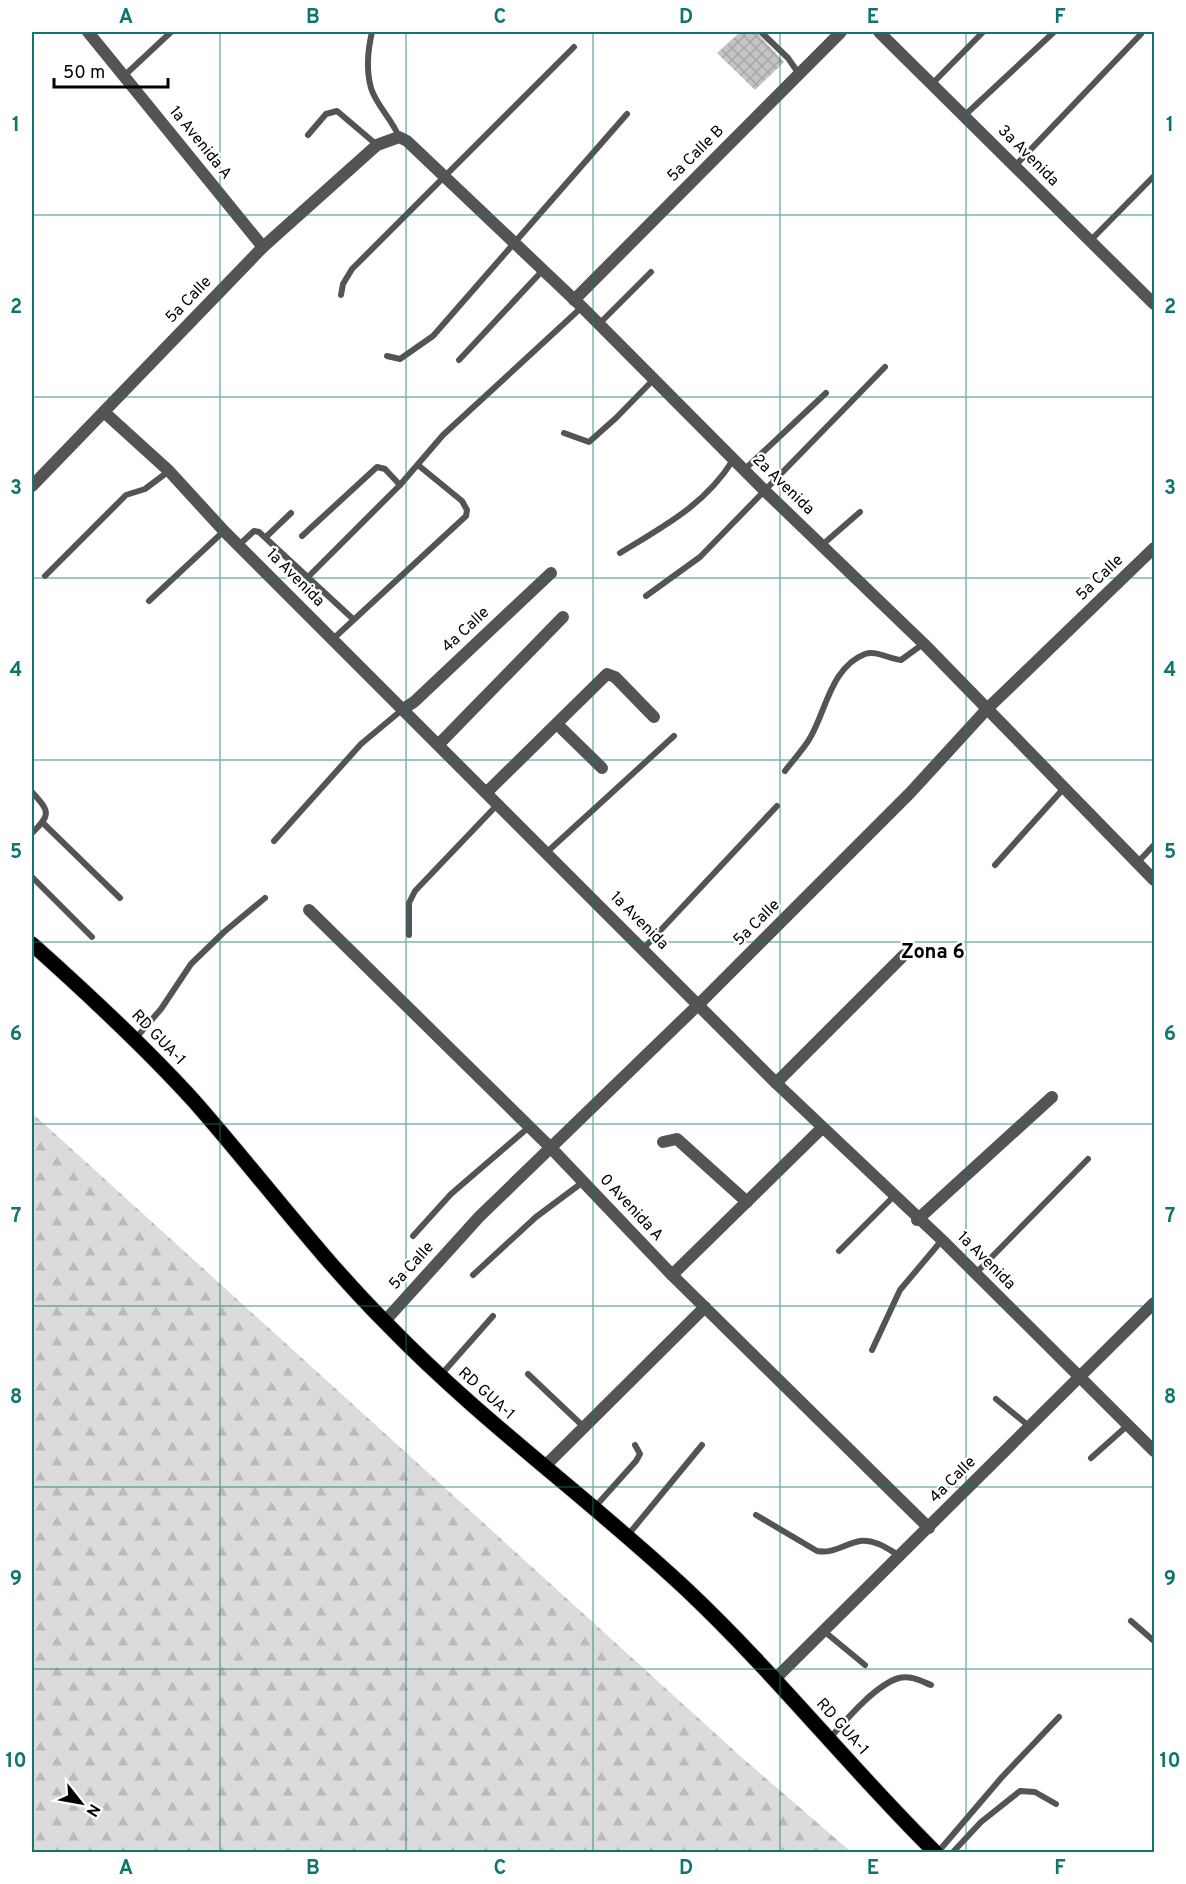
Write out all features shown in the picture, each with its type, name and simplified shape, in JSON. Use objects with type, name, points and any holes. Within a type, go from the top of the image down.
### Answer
[{"type":"main road","name":"RD GUA-1","points":[[32,944],[135,1039],[194,1101],[384,1322],[440,1377],[686,1590],[774,1680],[881,1798],[937,1852]]},
{"type":"street","name":"1a Avenida A","points":[[88,32],[263,247]]},
{"type":"street","name":"5a Calle B","points":[[578,304],[841,32]]},
{"type":"street","name":"3a Avenida","points":[[879,32],[1155,304]]},
{"type":"street","points":[[377,145],[399,137]]},
{"type":"street","name":"2a Avenida","points":[[399,137],[407,141],[599,324],[733,460],[924,644],[1155,880]]},
{"type":"street","name":"5a Calle","points":[[32,486],[263,247],[377,145]]},
{"type":"street","name":"1a Avenida","points":[[104,412],[169,471],[225,531],[776,1083],[917,1220],[942,1240],[1155,1451]]},
{"type":"street","name":"5a Calle","points":[[384,1322],[479,1217],[699,1005],[910,793],[987,709],[1155,548]]},
{"type":"street","name":"4a Calle","points":[[403,709],[414,702],[551,573]]},
{"type":"street","points":[[439,744],[563,617]]},
{"type":"street","points":[[487,792],[558,725],[607,674],[611,674],[654,717]]},
{"type":"street","points":[[558,725],[602,768]]},
{"type":"street","name":"0 Avenida A","points":[[309,910],[530,1127],[672,1275],[929,1528]]},
{"type":"street","points":[[776,1083],[904,956]]},
{"type":"street","points":[[917,1220],[1052,1097]]},
{"type":"street","points":[[672,1275],[822,1128]]},
{"type":"street","points":[[663,1142],[677,1139],[747,1202]]},
{"type":"street","name":"4a Calle","points":[[774,1680],[901,1557],[1155,1303]]},
{"type":"street","points":[[544,1467],[705,1307]]},
{"type":"lane","points":[[125,75],[171,32]]},
{"type":"lane","points":[[372,32],[368,61],[371,89],[394,123],[399,137]]},
{"type":"lane","points":[[761,32],[788,58],[799,74]]},
{"type":"lane","points":[[932,84],[983,32]]},
{"type":"lane","points":[[964,116],[1054,32]]},
{"type":"lane","points":[[1015,166],[1141,34]]},
{"type":"lane","points":[[341,295],[343,284],[352,269],[574,47]]},
{"type":"lane","points":[[308,135],[326,114],[337,111],[377,145]]},
{"type":"lane","points":[[387,356],[399,359],[433,336],[516,244],[566,182],[627,114]]},
{"type":"lane","points":[[1090,241],[1155,176]]},
{"type":"lane","points":[[459,360],[543,270]]},
{"type":"lane","points":[[599,324],[651,272]]},
{"type":"lane","points":[[307,578],[400,485],[443,435],[578,304]]},
{"type":"lane","points":[[646,596],[700,557],[885,367]]},
{"type":"lane","points":[[564,433],[589,442],[654,380]]},
{"type":"lane","points":[[744,470],[826,393]]},
{"type":"lane","points":[[620,553],[671,524],[722,478],[733,460]]},
{"type":"lane","points":[[333,639],[353,618],[466,516],[468,510],[462,501],[417,465]]},
{"type":"lane","points":[[302,536],[377,467],[385,469],[400,485]]},
{"type":"lane","points":[[45,576],[126,495],[145,489],[169,471]]},
{"type":"lane","points":[[822,546],[860,512]]},
{"type":"lane","points":[[266,537],[291,513]]},
{"type":"lane","points":[[149,601],[225,531]]},
{"type":"lane","points":[[239,545],[254,531],[266,537],[307,578],[353,618]]},
{"type":"lane","points":[[785,771],[810,738],[835,681],[849,666],[865,654],[877,654],[900,660],[924,644]]},
{"type":"lane","points":[[274,842],[361,744],[403,709]]},
{"type":"lane","points":[[547,852],[674,736]]},
{"type":"lane","points":[[995,865],[1065,788]]},
{"type":"lane","points":[[32,792],[46,808],[47,814],[43,823],[32,833]]},
{"type":"lane","points":[[409,935],[410,903],[415,891],[498,805]]},
{"type":"lane","points":[[643,949],[777,806]]},
{"type":"lane","points":[[43,823],[120,898]]},
{"type":"lane","points":[[1138,862],[1155,845]]},
{"type":"lane","points":[[32,877],[92,937]]},
{"type":"lane","points":[[135,1039],[160,1009],[191,964],[224,932],[265,898]]},
{"type":"lane","points":[[413,1236],[451,1194],[530,1127]]},
{"type":"lane","points":[[975,1274],[1088,1159]]},
{"type":"lane","points":[[473,1275],[536,1217],[584,1182]]},
{"type":"lane","points":[[839,1251],[894,1197]]},
{"type":"lane","points":[[872,1350],[900,1290],[942,1240]]},
{"type":"lane","points":[[440,1377],[493,1316]]},
{"type":"lane","points":[[528,1374],[585,1428]]},
{"type":"lane","points":[[996,1399],[1030,1428]]},
{"type":"lane","points":[[1091,1458],[1118,1431],[1128,1425]]},
{"type":"lane","points":[[593,1509],[636,1461],[640,1454],[635,1445]]},
{"type":"lane","points":[[626,1537],[702,1445]]},
{"type":"lane","points":[[756,1515],[817,1551],[827,1552],[868,1541],[881,1545],[901,1557]]},
{"type":"lane","points":[[1131,1621],[1155,1641]]},
{"type":"lane","points":[[825,1632],[865,1665]]},
{"type":"lane","points":[[829,1739],[881,1688],[899,1678],[912,1677],[931,1685]]},
{"type":"lane","points":[[937,1852],[1002,1777],[1059,1718]]},
{"type":"lane","points":[[953,1852],[981,1822],[1020,1791],[1035,1792],[1056,1804]]},
{"type":"green space","points":[[32,1113],[739,1755],[851,1852],[32,1852]]},
{"type":"building","points":[[740,32],[756,32],[784,62],[755,90],[717,53]]},
{"type":"district","name":"Zona 6","points":[[933,953]]}]
